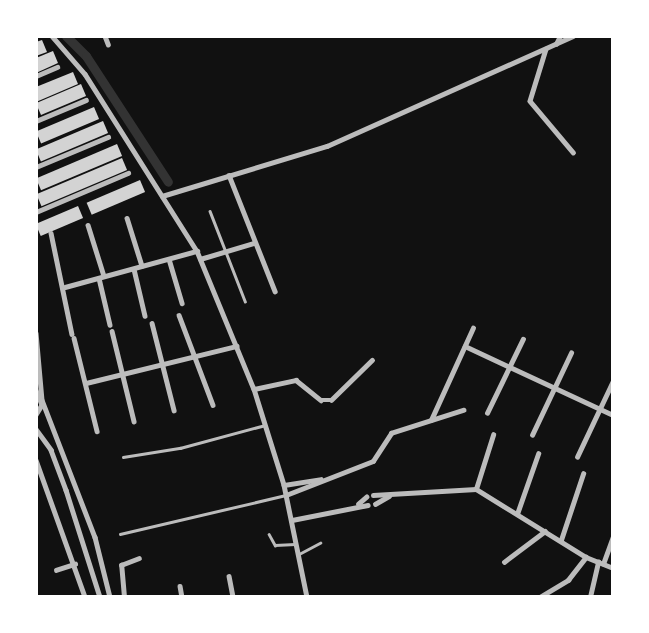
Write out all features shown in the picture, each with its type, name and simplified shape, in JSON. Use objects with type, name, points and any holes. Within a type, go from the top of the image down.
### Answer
[{"type":"street","points":[[52,36],[85,74],[197,251],[254,389],[284,485],[307,597]]},
{"type":"street","points":[[105,36],[108,44]]},
{"type":"street","points":[[556,44],[560,36]]},
{"type":"street","points":[[162,196],[327,146],[573,36]]},
{"type":"street","points":[[546,49],[530,101],[573,152]]},
{"type":"street","points":[[36,76],[57,67]]},
{"type":"street","points":[[36,121],[86,100]]},
{"type":"street","points":[[36,167],[108,137]]},
{"type":"street","points":[[36,212],[128,173]]},
{"type":"street","points":[[229,175],[274,291]]},
{"type":"street","points":[[127,218],[142,266]]},
{"type":"street","points":[[88,225],[102,277],[110,325]]},
{"type":"street","points":[[51,233],[65,287],[73,336],[97,431]]},
{"type":"street","points":[[200,259],[254,242]]},
{"type":"street","points":[[65,287],[197,251]]},
{"type":"street","points":[[169,259],[182,304]]},
{"type":"street","points":[[134,268],[145,316]]},
{"type":"street","points":[[178,315],[198,356],[213,404]]},
{"type":"street","points":[[152,323],[174,410]]},
{"type":"street","points":[[432,420],[473,328]]},
{"type":"street","points":[[112,331],[134,421]]},
{"type":"street","points":[[36,333],[42,400],[36,415]]},
{"type":"street","points":[[487,413],[523,339]]},
{"type":"street","points":[[86,383],[163,366],[237,346]]},
{"type":"street","points":[[465,346],[613,416]]},
{"type":"street","points":[[532,434],[571,352]]},
{"type":"street","points":[[254,389],[296,380],[321,400],[331,400],[372,360]]},
{"type":"street","points":[[577,457],[613,381]]},
{"type":"street","points":[[36,390],[42,400],[95,537],[110,597]]},
{"type":"street","points":[[284,485],[321,478],[373,461],[391,432],[462,410]]},
{"type":"street","points":[[36,430],[51,450],[66,490],[100,597]]},
{"type":"street","points":[[476,489],[493,436]]},
{"type":"street","points":[[517,514],[538,454]]},
{"type":"street","points":[[36,460],[76,564],[85,597]]},
{"type":"street","points":[[560,540],[583,474]]},
{"type":"street","points":[[286,495],[321,478]]},
{"type":"street","points":[[373,495],[389,496],[476,489],[586,557],[613,568]]},
{"type":"street","points":[[375,504],[389,496]]},
{"type":"street","points":[[358,504],[366,497]]},
{"type":"street","points":[[292,520],[358,504],[368,505]]},
{"type":"street","points":[[504,562],[545,531]]},
{"type":"street","points":[[590,597],[600,563],[613,537]]},
{"type":"street","points":[[540,597],[568,580],[586,557]]},
{"type":"street","points":[[124,597],[121,565],[139,558]]},
{"type":"street","points":[[56,570],[76,564]]},
{"type":"street","points":[[229,576],[233,597]]},
{"type":"street","points":[[180,586],[182,597]]},
{"type":"lane","points":[[210,211],[245,302]]},
{"type":"lane","points":[[123,457],[180,448],[265,424]]},
{"type":"lane","points":[[120,534],[286,495]]},
{"type":"lane","points":[[269,534],[275,544],[297,544]]},
{"type":"lane","points":[[299,554],[320,544]]},
{"type":"building","points":[[42,40],[47,52],[36,56],[36,42]]},
{"type":"building","points":[[53,51],[58,63],[36,73],[36,58]]},
{"type":"building","points":[[73,72],[78,84],[36,102],[36,87]]},
{"type":"building","points":[[81,84],[86,96],[41,115],[36,103]]},
{"type":"building","points":[[94,107],[99,119],[41,144],[36,132]]},
{"type":"building","points":[[103,121],[108,133],[41,161],[36,149]]},
{"type":"building","points":[[117,144],[122,156],[41,190],[36,178]]},
{"type":"building","points":[[122,158],[127,170],[41,206],[36,194]]},
{"type":"building","points":[[140,180],[145,192],[92,215],[87,203]]},
{"type":"building","points":[[78,206],[83,218],[41,236],[36,224]]},
{"type":"waterway","points":[[66,36],[86,56],[168,182]]}]
